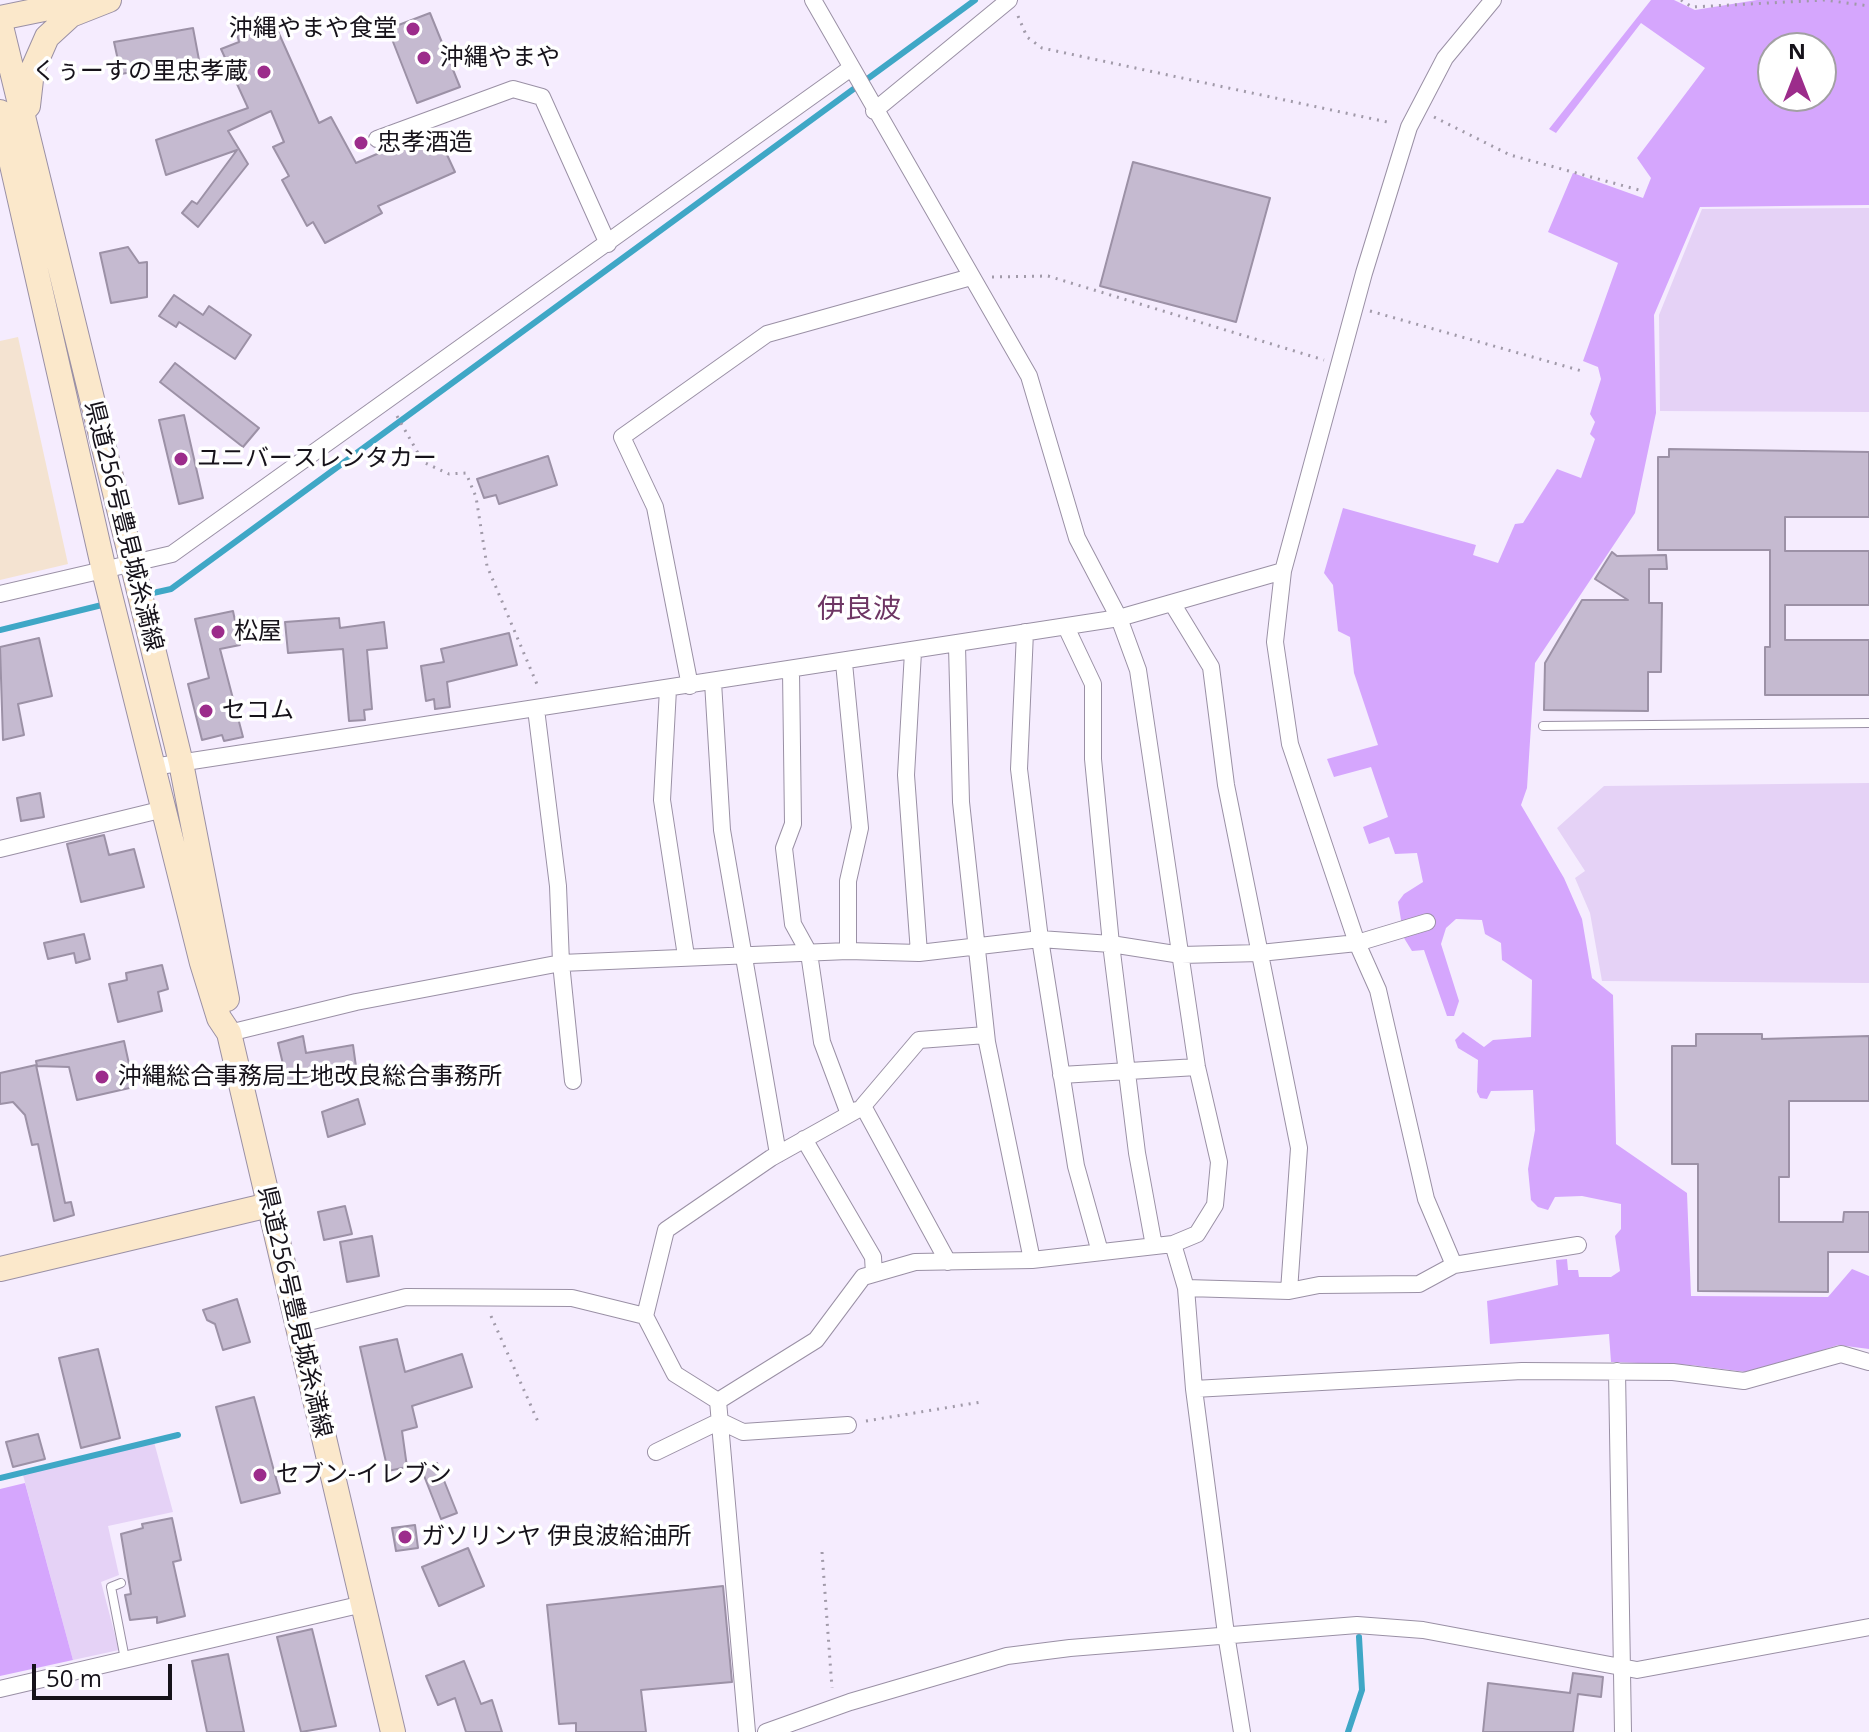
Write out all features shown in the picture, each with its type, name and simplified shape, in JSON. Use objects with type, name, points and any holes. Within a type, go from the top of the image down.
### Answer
[{"type":"main road","name":"県道256号豊見城糸満線","points":[[90,0],[0,20],[181,763],[231,1016],[229,1033],[393,1732]]},
{"type":"main road","points":[[28,126],[29,82],[44,42],[71,15],[109,0]]},
{"type":"main road","name":"県道256号豊見城糸満線","points":[[0,112],[8,177],[105,574],[202,963],[219,1018],[229,1033]]},
{"type":"main road","points":[[0,1269],[269,1205]]},
{"type":"street","points":[[718,1401],[816,1340],[863,1277],[915,1262],[1032,1260],[1173,1244],[1197,1234],[1215,1205],[1219,1162],[1197,1067],[1138,670],[1119,618],[1077,538],[1029,376],[813,0]]},
{"type":"street","points":[[1454,1265],[1426,1199],[1378,990],[1357,943],[1290,744],[1275,642],[1283,571],[1355,306],[1409,127],[1416,108],[1445,58],[1493,0]]},
{"type":"street","points":[[874,111],[1013,6]]},
{"type":"street","points":[[0,594],[105,574],[172,554],[851,68]]},
{"type":"street","points":[[377,139],[513,89],[542,97],[608,244]]},
{"type":"street","points":[[690,686],[655,507],[622,437],[767,334],[971,277]]},
{"type":"street","points":[[153,767],[957,646],[1119,618],[1283,571]]},
{"type":"street","points":[[1172,603],[1211,667],[1226,785],[1299,1148],[1289,1291]]},
{"type":"street","points":[[1066,627],[1093,684],[1093,759],[1111,944],[1137,1153],[1154,1246]]},
{"type":"street","points":[[1025,632],[1019,769],[1040,939],[1076,1166],[1100,1252]]},
{"type":"street","points":[[957,646],[961,802],[986,1035],[1032,1260]]},
{"type":"street","points":[[913,652],[906,775],[919,953]]},
{"type":"street","points":[[844,663],[860,828],[848,881],[848,951]]},
{"type":"street","points":[[791,671],[793,824],[784,848],[793,924],[809,953],[822,1042],[856,1110],[948,1262]]},
{"type":"street","points":[[713,682],[722,830],[778,1154]]},
{"type":"street","points":[[668,689],[662,800],[686,956]]},
{"type":"street","points":[[541,708],[573,1081]]},
{"type":"street","points":[[0,849],[164,809]]},
{"type":"street","points":[[229,1033],[356,1002],[561,963],[848,951],[919,953],[1040,939],[1111,944],[1181,955],[1260,953],[1357,943],[1427,922]]},
{"type":"street","points":[[718,1401],[675,1374],[645,1316],[666,1230],[778,1154],[856,1110],[919,1040],[986,1035]]},
{"type":"street","points":[[1061,1075],[1197,1067]]},
{"type":"street","points":[[804,1139],[873,1257],[874,1274]]},
{"type":"street","points":[[1173,1244],[1186,1288],[1194,1389],[1242,1732]]},
{"type":"street","points":[[1186,1288],[1289,1291],[1319,1285],[1419,1284],[1454,1265],[1578,1245]]},
{"type":"street","points":[[297,1325],[406,1297],[572,1298],[645,1316]]},
{"type":"street","points":[[1194,1389],[1522,1371],[1673,1372],[1744,1381],[1841,1354],[1869,1362]]},
{"type":"street","points":[[1617,1371],[1623,1732]]},
{"type":"street","points":[[718,1401],[747,1732]]},
{"type":"street","points":[[720,1421],[743,1432],[848,1425]]},
{"type":"street","points":[[656,1452],[720,1421]]},
{"type":"street","points":[[0,1689],[363,1604]]},
{"type":"street","points":[[766,1732],[834,1708],[1007,1656],[1226,1634],[1357,1625],[1423,1630],[1637,1670],[1869,1627]]},
{"type":"lane","points":[[1543,726],[1869,723]]},
{"type":"lane","points":[[121,1583],[111,1587],[125,1660]]},
{"type":"path","points":[[1681,0],[1692,7],[1825,0],[1869,6]]},
{"type":"path","points":[[1013,6],[1027,37],[1042,48],[1409,127]]},
{"type":"path","points":[[1416,108],[1510,155],[1639,190]]},
{"type":"path","points":[[971,277],[1048,276],[1339,364]]},
{"type":"path","points":[[1355,306],[1582,371]]},
{"type":"path","points":[[401,425],[423,462],[449,474],[466,473],[476,497],[487,566],[541,708]]},
{"type":"path","points":[[484,1297],[539,1424]]},
{"type":"path","points":[[848,1425],[981,1402]]},
{"type":"path","points":[[822,1552],[834,1708]]},
{"type":"shaded area","points":[[1651,0],[1674,0],[1695,10],[1757,0],[1869,0],[1869,205],[1700,207],[1654,315],[1656,413],[1635,513],[1535,663],[1527,788],[1521,805],[1564,878],[1582,919],[1592,978],[1613,995],[1616,1144],[1687,1193],[1691,1296],[1828,1297],[1852,1269],[1869,1276],[1869,1349],[1838,1345],[1763,1370],[1746,1372],[1691,1365],[1611,1362],[1609,1334],[1490,1344],[1487,1301],[1558,1285],[1556,1260],[1567,1259],[1568,1270],[1578,1270],[1579,1277],[1611,1277],[1620,1271],[1615,1236],[1621,1229],[1621,1204],[1582,1196],[1555,1197],[1548,1210],[1538,1207],[1531,1200],[1528,1169],[1535,1130],[1533,1090],[1491,1091],[1487,1099],[1480,1098],[1477,1092],[1478,1060],[1458,1048],[1455,1040],[1463,1032],[1484,1047],[1493,1040],[1531,1037],[1532,980],[1502,960],[1501,943],[1485,934],[1482,920],[1456,919],[1446,928],[1441,944],[1459,1001],[1454,1016],[1447,1016],[1424,950],[1412,951],[1404,938],[1398,902],[1404,894],[1423,882],[1417,853],[1395,854],[1389,837],[1369,844],[1363,827],[1388,817],[1371,767],[1334,777],[1327,759],[1378,745],[1354,673],[1350,637],[1338,631],[1333,585],[1324,573],[1343,508],[1476,545],[1473,555],[1498,563],[1515,524],[1523,523],[1557,469],[1581,478],[1595,439],[1590,434],[1595,422],[1590,414],[1601,379],[1598,367],[1583,361],[1618,263],[1548,232],[1573,173],[1643,198],[1651,178],[1637,158],[1705,68],[1641,23],[1556,133],[1549,129]]},
{"type":"shaded area","points":[[1869,208],[1869,412],[1660,411],[1659,315],[1702,209]]},
{"type":"shaded area","points":[[18,337],[68,564],[0,580],[0,341]]},
{"type":"shaded area","points":[[1869,783],[1869,983],[1602,981],[1590,913],[1575,878],[1585,871],[1557,828],[1604,786]]},
{"type":"shaded area","points":[[154,1442],[173,1512],[108,1526],[119,1575],[101,1582],[119,1650],[73,1660],[23,1475]]},
{"type":"shaded area","points":[[25,1483],[73,1660],[0,1676],[0,1489]]},
{"type":"building","name":"沖縄やまや","points":[[430,13],[460,87],[417,103],[388,29]]},
{"type":"building","points":[[272,18],[319,123],[331,117],[356,163],[435,129],[455,172],[378,206],[382,213],[325,243],[313,222],[307,226],[282,180],[289,176],[273,147],[284,142],[271,111],[228,131],[248,164],[198,227],[182,213],[192,201],[197,204],[237,150],[166,175],[156,140],[248,108],[221,49],[239,42],[237,34]]},
{"type":"building","points":[[193,28],[199,60],[121,74],[114,42]]},
{"type":"building","points":[[1133,162],[1270,198],[1236,322],[1100,286]]},
{"type":"building","points":[[128,247],[139,263],[147,262],[147,297],[111,303],[100,253]]},
{"type":"building","points":[[174,295],[203,315],[209,306],[251,335],[235,359],[179,322],[176,327],[159,316]]},
{"type":"building","points":[[175,363],[259,428],[243,447],[160,382]]},
{"type":"building","name":"ユニバースレンタカー","points":[[184,415],[203,498],[179,504],[159,420]]},
{"type":"building","points":[[1669,449],[1869,452],[1869,517],[1785,517],[1785,551],[1869,551],[1869,605],[1785,605],[1785,640],[1869,640],[1869,695],[1765,695],[1765,647],[1770,647],[1770,550],[1658,550],[1658,457],[1669,457]]},
{"type":"building","points":[[548,456],[557,485],[499,504],[496,495],[484,498],[477,479]]},
{"type":"building","points":[[1612,552],[1617,556],[1666,555],[1667,569],[1649,569],[1649,603],[1662,603],[1661,672],[1648,672],[1648,711],[1544,710],[1545,663],[1582,600],[1628,600],[1595,579]]},
{"type":"building","points":[[233,611],[240,645],[220,649],[243,737],[224,741],[222,735],[202,740],[188,684],[209,678],[195,619]]},
{"type":"building","points":[[339,618],[340,628],[384,622],[387,648],[367,650],[372,709],[364,710],[365,720],[349,721],[343,649],[288,653],[285,622]]},
{"type":"building","points":[[509,633],[517,665],[447,682],[450,707],[435,709],[434,699],[426,701],[421,666],[444,662],[441,649]]},
{"type":"building","points":[[39,638],[52,696],[18,704],[24,735],[3,740],[0,647]]},
{"type":"building","points":[[40,793],[44,817],[21,821],[17,798]]},
{"type":"building","points":[[104,835],[109,855],[134,849],[144,887],[81,902],[67,844]]},
{"type":"building","points":[[84,934],[90,959],[76,963],[74,953],[48,959],[44,943]]},
{"type":"building","points":[[162,965],[168,989],[158,992],[162,1011],[118,1022],[109,984],[127,980],[126,973]]},
{"type":"building","points":[[1696,1034],[1762,1034],[1762,1039],[1869,1036],[1869,1101],[1789,1101],[1789,1177],[1779,1177],[1779,1222],[1843,1222],[1844,1212],[1869,1212],[1869,1252],[1828,1252],[1828,1292],[1698,1291],[1698,1164],[1672,1164],[1672,1046],[1696,1046]]},
{"type":"building","points":[[303,1036],[306,1053],[353,1045],[357,1074],[324,1079],[323,1074],[287,1081],[278,1043]]},
{"type":"building","name":"沖縄総合事務局土地改良総合事務所","points":[[124,1041],[134,1087],[77,1100],[69,1067],[37,1066],[36,1061]]},
{"type":"building","points":[[36,1065],[65,1203],[71,1202],[74,1215],[54,1221],[38,1144],[32,1145],[25,1115],[13,1102],[0,1104],[0,1073]]},
{"type":"building","points":[[358,1099],[365,1124],[328,1137],[322,1112]]},
{"type":"building","points":[[345,1206],[352,1234],[324,1240],[318,1212]]},
{"type":"building","points":[[372,1236],[379,1276],[347,1282],[340,1242]]},
{"type":"building","points":[[237,1299],[250,1342],[223,1350],[215,1324],[207,1320],[203,1310]]},
{"type":"building","points":[[397,1339],[405,1372],[462,1354],[472,1387],[412,1406],[417,1427],[402,1431],[407,1467],[388,1471],[360,1347]]},
{"type":"building","points":[[98,1349],[120,1438],[81,1448],[59,1358]]},
{"type":"building","points":[[254,1397],[280,1493],[241,1503],[216,1407]]},
{"type":"building","points":[[38,1434],[45,1459],[13,1467],[6,1442]]},
{"type":"building","points":[[437,1463],[457,1513],[441,1519],[421,1468]]},
{"type":"building","points":[[172,1518],[181,1560],[173,1562],[185,1616],[157,1623],[157,1617],[130,1620],[125,1595],[131,1594],[121,1534],[143,1528],[142,1524]]},
{"type":"building","points":[[415,1525],[418,1548],[396,1551],[392,1528]]},
{"type":"building","points":[[468,1548],[484,1586],[439,1606],[422,1567]]},
{"type":"building","points":[[723,1586],[732,1682],[641,1690],[646,1732],[576,1732],[576,1723],[559,1724],[547,1605]]},
{"type":"building","points":[[312,1629],[336,1726],[301,1732],[277,1637]]},
{"type":"building","points":[[228,1654],[244,1732],[207,1732],[192,1661]]},
{"type":"building","points":[[464,1661],[481,1704],[492,1700],[502,1732],[466,1732],[455,1698],[438,1705],[426,1676]]},
{"type":"building","points":[[1573,1673],[1603,1677],[1601,1697],[1578,1694],[1573,1732],[1483,1732],[1488,1683],[1570,1693]]},
{"type":"waterway","points":[[144,595],[171,589],[975,0]]},
{"type":"waterway","points":[[0,630],[106,604]]},
{"type":"waterway","points":[[0,1478],[178,1435]]},
{"type":"waterway","points":[[1348,1732],[1362,1690],[1359,1637]]},
{"type":"place","name":"沖縄やまや食堂","points":[[413,29]]},
{"type":"place","name":"沖縄やまや","points":[[424,58]]},
{"type":"place","name":"くぅーすの里忠孝蔵","points":[[264,72]]},
{"type":"place","name":"忠孝酒造","points":[[361,143]]},
{"type":"place","name":"ユニバースレンタカー","points":[[181,459]]},
{"type":"place","name":"松屋","points":[[218,632]]},
{"type":"place","name":"セコム","points":[[206,711]]},
{"type":"place","name":"沖縄総合事務局土地改良総合事務所","points":[[102,1077]]},
{"type":"place","name":"セブン-イレブン","points":[[260,1475]]},
{"type":"place","name":"ガソリンヤ 伊良波給油所","points":[[405,1537]]},
{"type":"district","name":"伊良波","points":[[859,610]]}]
